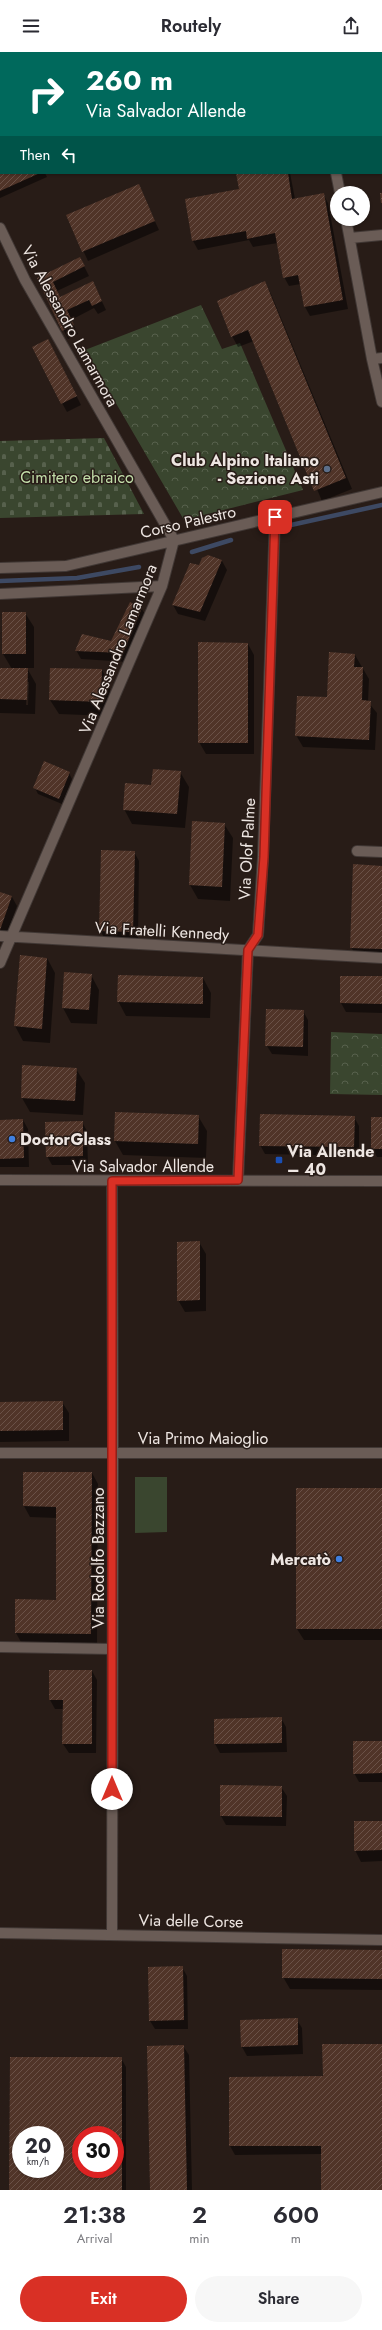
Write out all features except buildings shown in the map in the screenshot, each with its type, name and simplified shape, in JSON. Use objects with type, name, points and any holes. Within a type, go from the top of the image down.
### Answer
[{"type":"street","points":[[336,174],[339,186]]},
{"type":"street","points":[[347,226],[377,359],[382,402]]},
{"type":"street","name":"Via Alessandro Lamarmora","points":[[0,228],[25,280],[174,540],[162,586],[0,963]]},
{"type":"street","points":[[350,238],[382,235]]},
{"type":"street","name":"Corso Palestro","points":[[0,568],[66,566],[382,492]]},
{"type":"street","name":"Via Olof Palme","points":[[238,1180],[248,950],[258,935],[264,857],[275,517]]},
{"type":"street","points":[[0,594],[162,586]]},
{"type":"street","points":[[357,850],[382,852]]},
{"type":"street","name":"Via Fratelli Kennedy","points":[[0,936],[12,938],[382,958]]},
{"type":"street","name":"Via Salvador Allende","points":[[0,1180],[382,1181]]},
{"type":"street","name":"Via Rodolfo Bazzano","points":[[112,1181],[114,1453],[112,1935]]},
{"type":"street","name":"Via Primo Maioglio","points":[[0,1453],[382,1453]]},
{"type":"street","points":[[0,1647],[112,1649]]},
{"type":"street","name":"Via delle Corse","points":[[0,1933],[382,1940]]},
{"type":"green space","points":[[201,305],[222,349],[240,343],[303,490],[184,520],[85,350]]},
{"type":"green space","name":"Cimitero ebraico","points":[[104,438],[144,514],[0,518],[0,441]]},
{"type":"green space","points":[[331,1032],[382,1034],[382,1095],[330,1094]]},
{"type":"green space","points":[[135,1477],[167,1477],[167,1532],[135,1533]]},
{"type":"waterway","points":[[291,525],[382,505]]},
{"type":"waterway","points":[[192,552],[231,540]]},
{"type":"waterway","points":[[0,581],[77,578],[139,567]]},
{"type":"place","name":"Club Alpino Italiano - Sezione Asti","points":[[327,469]]},
{"type":"place","name":"DoctorGlass","points":[[12,1139]]},
{"type":"place","name":"Via Allende – 40","points":[[279,1160]]},
{"type":"place","name":"Mercatò","points":[[339,1559]]},
{"type":"route","points":[[112,1789],[114,1453],[112,1181],[238,1180],[248,950],[258,935],[264,857],[266,749],[275,517]]}]
